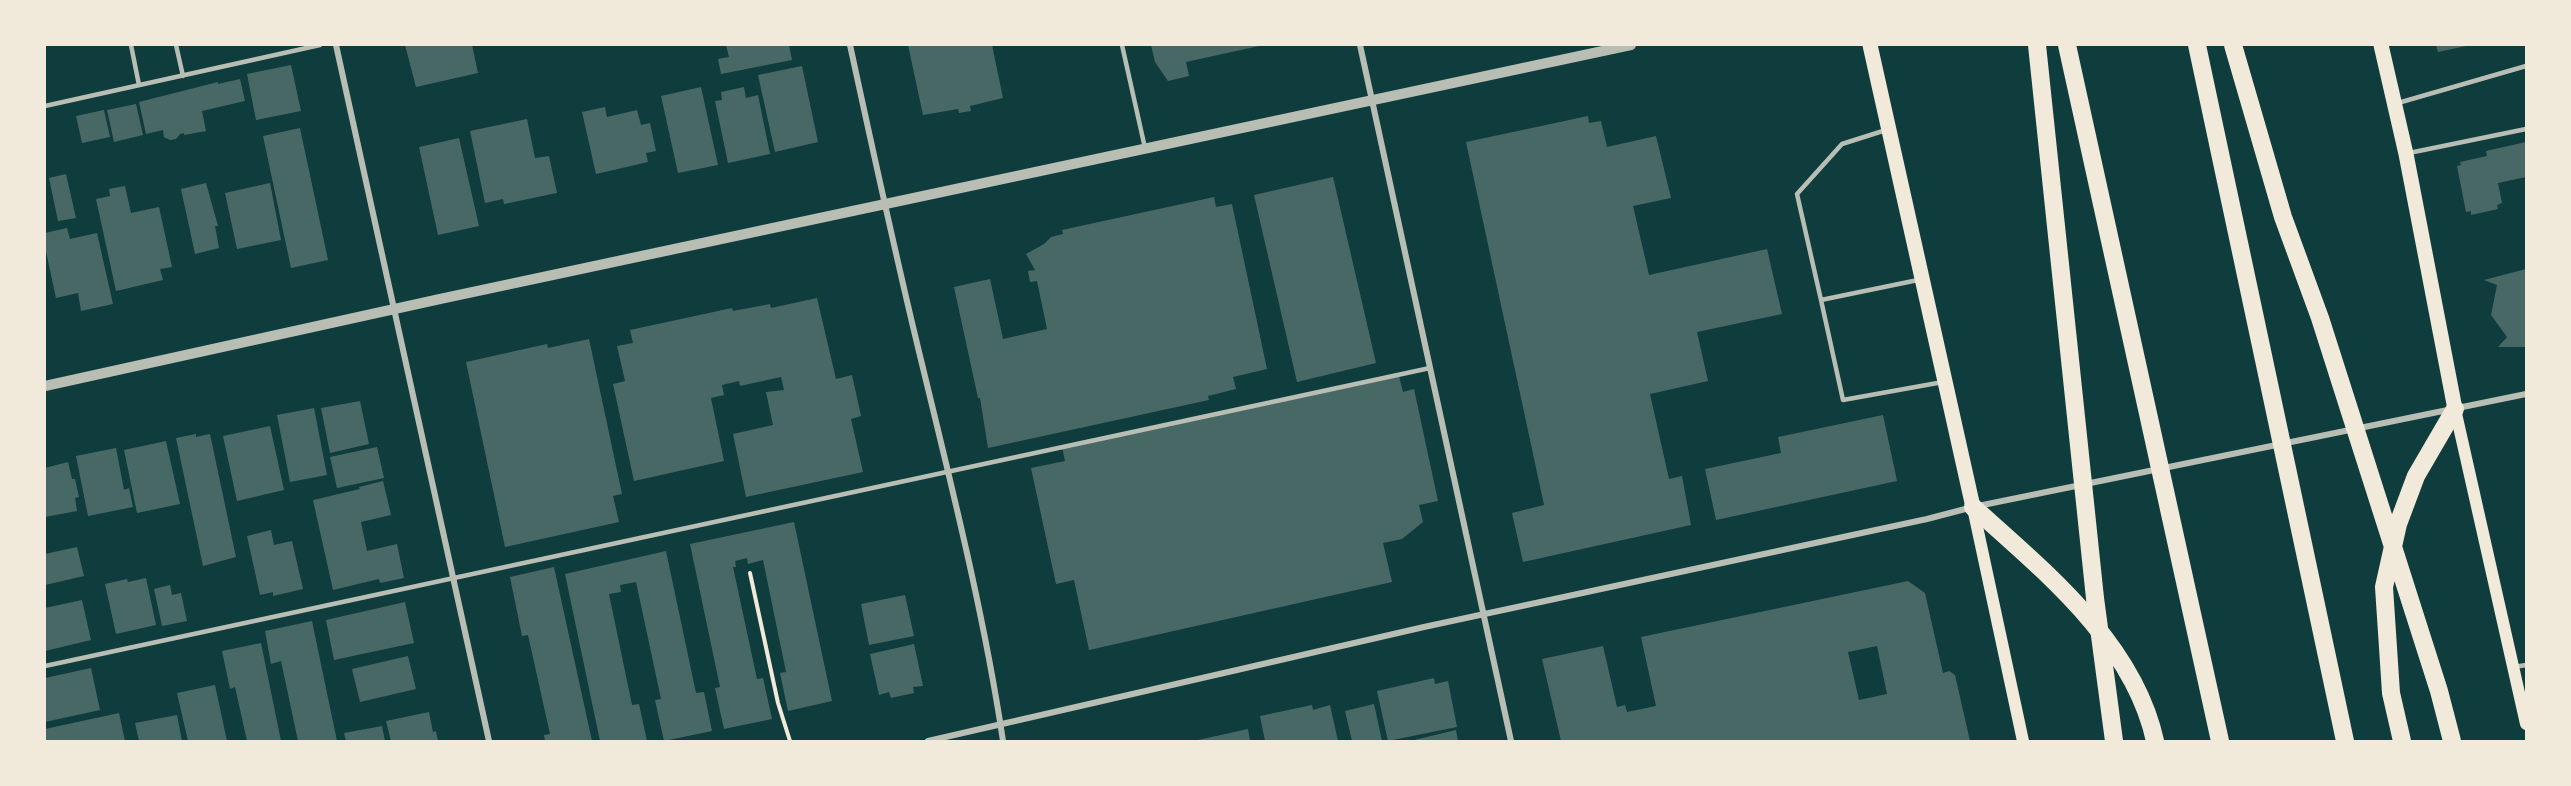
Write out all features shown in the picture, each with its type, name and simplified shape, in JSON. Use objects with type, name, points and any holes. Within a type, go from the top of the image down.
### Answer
[{"type":"highway","points":[[2037,45],[2094,586],[2114,741]]},
{"type":"highway","points":[[2067,45],[2220,741]]},
{"type":"highway","points":[[2197,45],[2345,741]]},
{"type":"highway","points":[[2233,45],[2283,217],[2320,318],[2439,691],[2452,741]]},
{"type":"highway","points":[[2402,741],[2391,693],[2384,586],[2398,524],[2416,476],[2455,409]]},
{"type":"highway","points":[[1973,507],[2070,596],[2133,679],[2145,706],[2155,741]]},
{"type":"main road","points":[[1870,45],[1946,381],[2023,741]]},
{"type":"main road","points":[[2381,45],[2406,154],[2455,409],[2520,666],[2526,723]]},
{"type":"street","points":[[336,45],[489,741]]},
{"type":"street","points":[[850,45],[947,470],[1003,741]]},
{"type":"street","points":[[1360,45],[1511,741]]},
{"type":"street","points":[[45,386],[394,309],[1371,101],[1598,49],[1631,45]]},
{"type":"street","points":[[928,741],[1973,507],[2526,394]]},
{"type":"lane","points":[[131,45],[139,85]]},
{"type":"lane","points":[[176,45],[183,76]]},
{"type":"lane","points":[[45,106],[320,45]]},
{"type":"lane","points":[[1122,45],[1145,149]]},
{"type":"lane","points":[[2395,104],[2526,66]]},
{"type":"lane","points":[[1889,129],[1842,144],[1797,194],[1843,400],[1946,381]]},
{"type":"lane","points":[[2406,154],[2526,129]]},
{"type":"lane","points":[[1821,300],[1923,279]]},
{"type":"lane","points":[[45,666],[454,579],[947,470],[1430,368]]},
{"type":"path","points":[[750,573],[778,703],[790,741]]},
{"type":"building","points":[[405,45],[472,45],[478,73],[416,87]]},
{"type":"building","points":[[726,45],[789,45],[792,60],[721,74],[718,59],[729,57]]},
{"type":"building","points":[[908,45],[992,45],[1003,98],[970,106],[971,111],[959,113],[958,109],[923,115]]},
{"type":"building","points":[[1151,45],[1259,46],[1186,62],[1189,76],[1168,81],[1155,62]]},
{"type":"building","points":[[2436,45],[2466,45],[2466,46],[2438,52]]},
{"type":"building","points":[[291,65],[301,111],[256,120],[247,74]]},
{"type":"building","points":[[802,66],[818,142],[775,152],[758,75]]},
{"type":"building","points":[[240,79],[245,101],[202,111],[206,131],[180,134],[176,139],[170,140],[164,137],[163,130],[146,134],[139,102],[218,82],[218,84]]},
{"type":"building","points":[[701,87],[718,165],[678,173],[661,96]]},
{"type":"building","points":[[744,87],[746,98],[758,95],[770,154],[728,163],[715,101],[722,100],[721,92]]},
{"type":"building","points":[[136,104],[143,135],[114,142],[107,110]]},
{"type":"building","points":[[605,107],[607,117],[637,110],[641,125],[650,123],[656,151],[646,153],[648,162],[596,174],[582,112]]},
{"type":"building","points":[[104,110],[110,137],[82,143],[76,116]]},
{"type":"building","points":[[1588,116],[1589,123],[1601,121],[1607,147],[1656,136],[1671,198],[1633,206],[1649,275],[1767,249],[1782,314],[1697,332],[1708,381],[1650,394],[1669,479],[1682,476],[1691,525],[1523,562],[1512,513],[1544,505],[1466,142]]},
{"type":"building","points":[[527,119],[535,158],[549,156],[557,193],[504,204],[503,199],[485,203],[470,131]]},
{"type":"building","points":[[300,128],[328,260],[291,268],[263,136]]},
{"type":"building","points":[[459,138],[479,226],[438,235],[419,147]]},
{"type":"building","points":[[2526,142],[2526,177],[2498,183],[2502,203],[2497,205],[2498,209],[2471,215],[2471,211],[2466,212],[2457,166],[2461,165],[2460,162],[2487,156],[2486,151]]},
{"type":"building","points":[[66,174],[76,218],[58,221],[49,178]]},
{"type":"building","points":[[1333,177],[1376,363],[1297,382],[1254,195]]},
{"type":"building","points":[[206,183],[218,226],[215,226],[219,248],[195,254],[181,189]]},
{"type":"building","points":[[270,183],[281,240],[237,249],[225,193]]},
{"type":"building","points":[[125,186],[131,213],[159,207],[172,267],[160,269],[163,280],[116,291],[96,199],[110,196],[109,189]]},
{"type":"building","points":[[1214,197],[1216,207],[1232,204],[1267,369],[1233,377],[1236,389],[1208,396],[1209,400],[988,448],[980,398],[978,398],[954,287],[990,279],[1003,339],[1047,329],[1037,281],[1030,282],[1028,271],[1035,270],[1026,254],[1044,244],[1051,237],[1063,234],[1062,230]]},
{"type":"building","points":[[67,228],[70,239],[97,233],[113,304],[81,311],[78,293],[56,298],[45,247],[45,233]]},
{"type":"building","points":[[2526,269],[2526,347],[2498,347],[2507,337],[2491,315],[2497,285],[2484,280]]},
{"type":"building","points":[[817,298],[836,379],[852,375],[861,416],[851,419],[863,472],[746,497],[733,434],[773,425],[766,392],[784,390],[781,377],[740,386],[739,381],[722,385],[724,395],[711,398],[724,461],[634,481],[613,384],[625,381],[617,346],[633,343],[630,330],[732,308],[733,311],[770,304],[771,308]]},
{"type":"building","points":[[589,339],[622,494],[613,496],[619,522],[505,547],[466,362],[547,344],[548,348]]},
{"type":"building","points":[[1399,376],[1403,392],[1414,389],[1438,501],[1419,505],[1423,522],[1402,539],[1383,543],[1392,582],[1089,650],[1074,580],[1056,584],[1031,468],[1065,461],[1062,447]]},
{"type":"building","points":[[360,401],[369,444],[330,453],[321,408]]},
{"type":"building","points":[[314,408],[327,475],[290,482],[277,415]]},
{"type":"building","points":[[1883,415],[1897,481],[1716,520],[1705,469],[1781,453],[1778,437]]},
{"type":"building","points":[[270,426],[284,490],[237,501],[223,436]]},
{"type":"building","points":[[196,434],[196,437],[210,434],[236,557],[203,566],[176,438]]},
{"type":"building","points":[[166,441],[180,504],[137,513],[124,450]]},
{"type":"building","points":[[377,447],[384,478],[337,488],[330,457]]},
{"type":"building","points":[[116,448],[124,490],[129,488],[133,507],[88,516],[76,456]]},
{"type":"building","points":[[68,462],[79,497],[75,498],[77,511],[45,517],[45,468]]},
{"type":"building","points":[[383,481],[391,515],[361,522],[367,551],[397,544],[404,578],[380,583],[379,579],[333,590],[313,500]]},
{"type":"building","points":[[794,522],[832,701],[788,711],[780,673],[786,672],[763,560],[748,564],[747,558],[735,561],[736,567],[733,567],[757,679],[763,678],[772,719],[724,729],[715,688],[720,687],[690,544]]},
{"type":"building","points":[[271,530],[274,545],[292,541],[303,589],[273,596],[273,592],[260,595],[247,536]]},
{"type":"building","points":[[77,547],[84,576],[45,585],[45,554]]},
{"type":"building","points":[[666,551],[696,693],[704,692],[712,731],[664,741],[655,700],[661,699],[636,582],[620,585],[621,592],[609,594],[632,705],[639,704],[647,741],[600,741],[565,574]]},
{"type":"building","points":[[554,567],[592,741],[545,741],[544,735],[550,734],[528,635],[522,636],[510,577]]},
{"type":"building","points":[[146,578],[156,625],[116,634],[105,584]]},
{"type":"building","points":[[1908,581],[1925,593],[1943,673],[1949,671],[1955,675],[1970,741],[1561,741],[1542,659],[1603,646],[1617,707],[1625,705],[1627,712],[1656,706],[1641,637]],"holes":[[[1877,646],[1887,694],[1859,700],[1848,652]]]},
{"type":"building","points":[[170,585],[172,595],[181,593],[187,621],[162,626],[154,589]]},
{"type":"building","points":[[905,595],[914,636],[869,645],[861,604]]},
{"type":"building","points":[[82,600],[91,640],[45,651],[45,608]]},
{"type":"building","points":[[405,602],[414,643],[334,660],[326,620]]},
{"type":"building","points":[[312,621],[337,741],[298,741],[281,661],[271,664],[265,631]]},
{"type":"building","points":[[261,643],[281,741],[247,741],[235,687],[230,689],[222,651]]},
{"type":"building","points":[[914,644],[923,686],[913,687],[914,693],[891,698],[889,692],[879,695],[870,654]]},
{"type":"building","points":[[408,656],[416,689],[360,702],[352,669]]},
{"type":"building","points":[[91,668],[100,710],[45,722],[45,678]]},
{"type":"building","points":[[1434,678],[1435,684],[1448,681],[1457,727],[1388,741],[1377,691]]},
{"type":"building","points":[[215,685],[227,741],[188,741],[177,693]]},
{"type":"building","points":[[1374,704],[1382,741],[1352,741],[1345,711]]},
{"type":"building","points":[[1312,705],[1313,710],[1330,705],[1338,741],[1265,741],[1260,716]]},
{"type":"building","points":[[429,712],[433,732],[436,731],[438,741],[391,741],[386,721]]},
{"type":"building","points":[[119,713],[125,741],[45,741],[45,729]]},
{"type":"building","points":[[177,715],[182,741],[139,741],[135,723]]},
{"type":"building","points":[[382,726],[385,741],[346,741],[344,733]]},
{"type":"building","points":[[1248,729],[1250,741],[1198,741],[1198,740]]},
{"type":"building","points":[[1456,730],[1458,741],[1414,741],[1414,740]]}]
